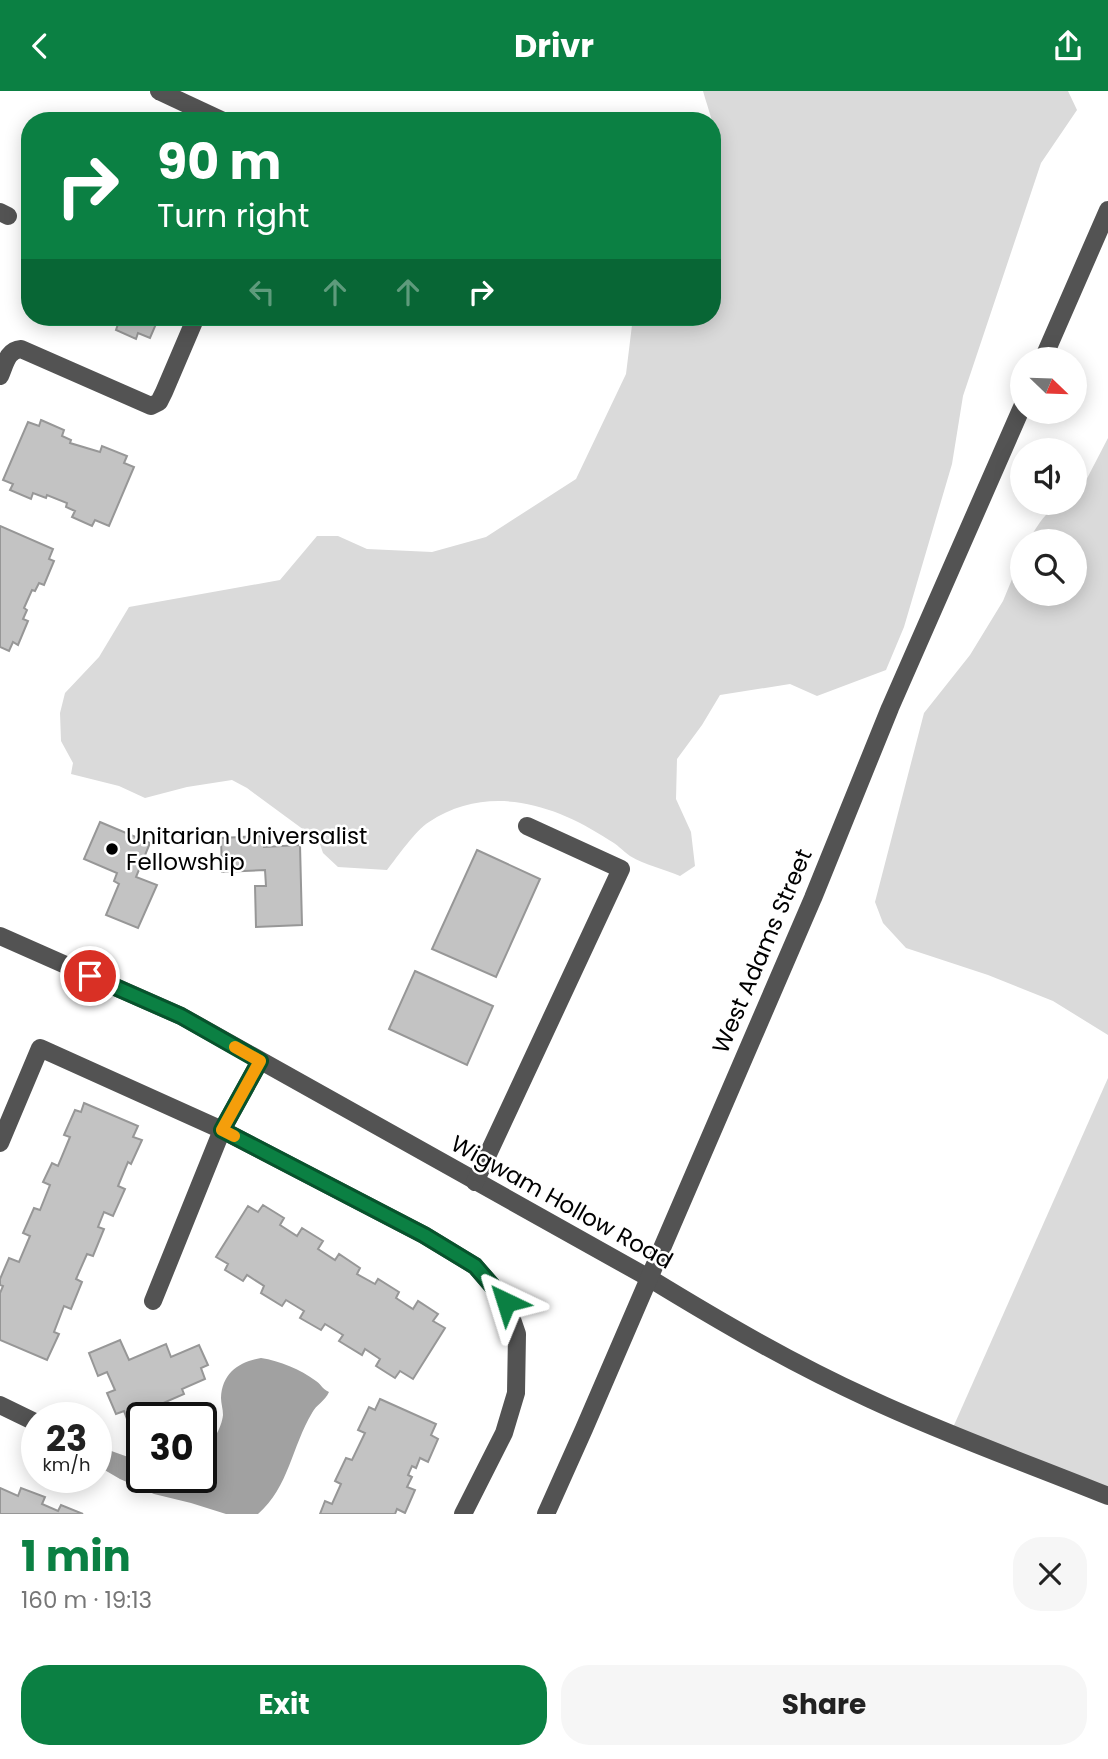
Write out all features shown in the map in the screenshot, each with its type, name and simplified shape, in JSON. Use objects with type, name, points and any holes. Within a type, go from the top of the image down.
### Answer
[{"type":"street","points":[[159,91],[204,112]]},
{"type":"street","points":[[1048,347],[1108,210]]},
{"type":"street","points":[[0,376],[10,353],[14,349],[21,349],[151,406],[159,402],[192,326]]},
{"type":"street","name":"West Adams Street","points":[[546,1514],[813,898],[890,708],[1015,424]]},
{"type":"street","points":[[475,1182],[621,869],[527,826]]},
{"type":"street","name":"Wigwam Hollow Road","points":[[0,936],[181,1016],[649,1278],[795,1363],[871,1400],[1108,1496]]},
{"type":"street","points":[[0,1143],[40,1048],[222,1130],[424,1235],[475,1266],[506,1302],[517,1333],[516,1393],[504,1433],[463,1514]]},
{"type":"street","points":[[153,1301],[222,1130],[260,1061]]},
{"type":"street","points":[[0,1405],[21,1415]]},
{"type":"shaded area","points":[[703,91],[1068,91],[1077,110],[1041,163],[963,396],[952,464],[904,627],[886,670],[817,696],[790,684],[720,695],[677,759],[676,799],[691,832],[695,866],[680,876],[630,856],[588,827],[566,817],[544,808],[498,801],[474,803],[451,810],[429,822],[412,837],[387,870],[338,867],[323,853],[319,841],[232,780],[187,787],[145,798],[119,786],[71,774],[73,763],[61,741],[60,713],[65,693],[99,657],[129,607],[280,580],[317,536],[338,536],[367,549],[432,552],[486,537],[576,479],[626,374],[632,326],[721,326],[721,112],[709,112]]},
{"type":"shaded area","points":[[1108,438],[1108,1035],[1053,1001],[988,975],[906,948],[883,923],[875,902],[924,713],[970,655],[1003,601],[1010,584],[1010,606],[1087,606],[1087,529],[1036,529],[1047,515],[1087,515],[1087,478]]},
{"type":"shaded area","points":[[1108,1078],[1108,1496],[951,1432]]},
{"type":"shaded area","points":[[261,1358],[283,1363],[297,1369],[329,1392],[305,1426],[277,1491],[258,1514],[226,1514],[152,1493],[217,1493],[217,1433],[223,1413],[222,1389],[228,1375],[246,1362]]},
{"type":"shaded area","points":[[112,1451],[126,1456],[126,1482],[112,1474]]},
{"type":"building","points":[[117,326],[155,326],[150,338],[138,333],[136,339],[116,330]]},
{"type":"building","points":[[41,420],[64,430],[62,436],[71,440],[70,443],[100,452],[102,446],[127,456],[124,463],[134,467],[109,526],[95,520],[92,526],[72,517],[75,511],[66,507],[67,503],[33,493],[31,499],[10,490],[13,484],[3,480],[28,422],[39,426]]},
{"type":"building","points":[[0,526],[53,549],[49,559],[54,561],[44,585],[39,583],[35,591],[32,590],[24,608],[27,610],[23,619],[28,621],[18,645],[13,642],[9,651],[0,647]]},
{"type":"building","points":[[100,822],[150,843],[136,877],[157,885],[138,928],[106,915],[119,884],[114,881],[117,873],[84,859]]},
{"type":"building","points":[[263,836],[264,847],[300,845],[302,925],[256,927],[255,886],[266,886],[265,870],[222,872],[221,838]]},
{"type":"building","points":[[477,850],[540,879],[496,977],[432,949]]},
{"type":"building","points":[[415,971],[493,1006],[467,1065],[389,1029]]},
{"type":"building","points":[[84,1103],[138,1126],[133,1137],[142,1140],[131,1164],[128,1162],[118,1186],[125,1189],[113,1216],[104,1212],[98,1227],[104,1229],[93,1256],[87,1254],[76,1279],[82,1282],[71,1309],[64,1306],[54,1332],[59,1334],[47,1360],[0,1340],[0,1293],[3,1286],[0,1285],[0,1279],[9,1258],[19,1262],[30,1236],[23,1233],[34,1208],[40,1210],[50,1185],[43,1182],[52,1163],[58,1166],[70,1137],[64,1135],[75,1110],[81,1112]]},
{"type":"building","points":[[263,1205],[284,1218],[280,1225],[297,1236],[302,1228],[323,1241],[318,1249],[335,1260],[339,1254],[360,1268],[357,1274],[375,1284],[378,1279],[399,1292],[396,1298],[413,1309],[418,1301],[438,1314],[433,1321],[445,1328],[413,1379],[400,1371],[395,1378],[376,1366],[380,1359],[365,1349],[362,1355],[339,1341],[343,1335],[325,1324],[321,1330],[300,1318],[304,1311],[286,1300],[282,1306],[261,1293],[264,1286],[247,1275],[243,1281],[225,1270],[228,1264],[216,1257],[248,1206],[258,1212]]},
{"type":"building","points":[[120,1340],[129,1360],[166,1344],[171,1357],[199,1345],[208,1365],[201,1368],[205,1379],[182,1389],[184,1394],[166,1402],[126,1402],[126,1416],[124,1411],[116,1414],[107,1393],[115,1390],[107,1372],[98,1376],[89,1353]]},
{"type":"building","points":[[380,1399],[436,1424],[431,1435],[438,1439],[428,1462],[420,1458],[416,1468],[412,1466],[408,1475],[412,1477],[407,1487],[415,1490],[405,1513],[397,1509],[395,1514],[320,1514],[325,1501],[332,1504],[341,1484],[335,1481],[346,1458],[352,1460],[365,1433],[358,1430],[369,1407],[375,1410]]},
{"type":"building","points":[[0,1488],[18,1496],[21,1488],[21,1493],[34,1493],[45,1497],[42,1504],[58,1511],[61,1505],[83,1514],[0,1514]]},
{"type":"slow traffic","points":[[234,1136],[222,1130],[260,1061],[235,1047]]},
{"type":"place","name":"Unitarian Universalist Fellowship","points":[[112,849]]},
{"type":"route","points":[[90,976],[181,1016],[260,1061],[222,1130],[424,1235],[475,1266],[506,1302]]}]
